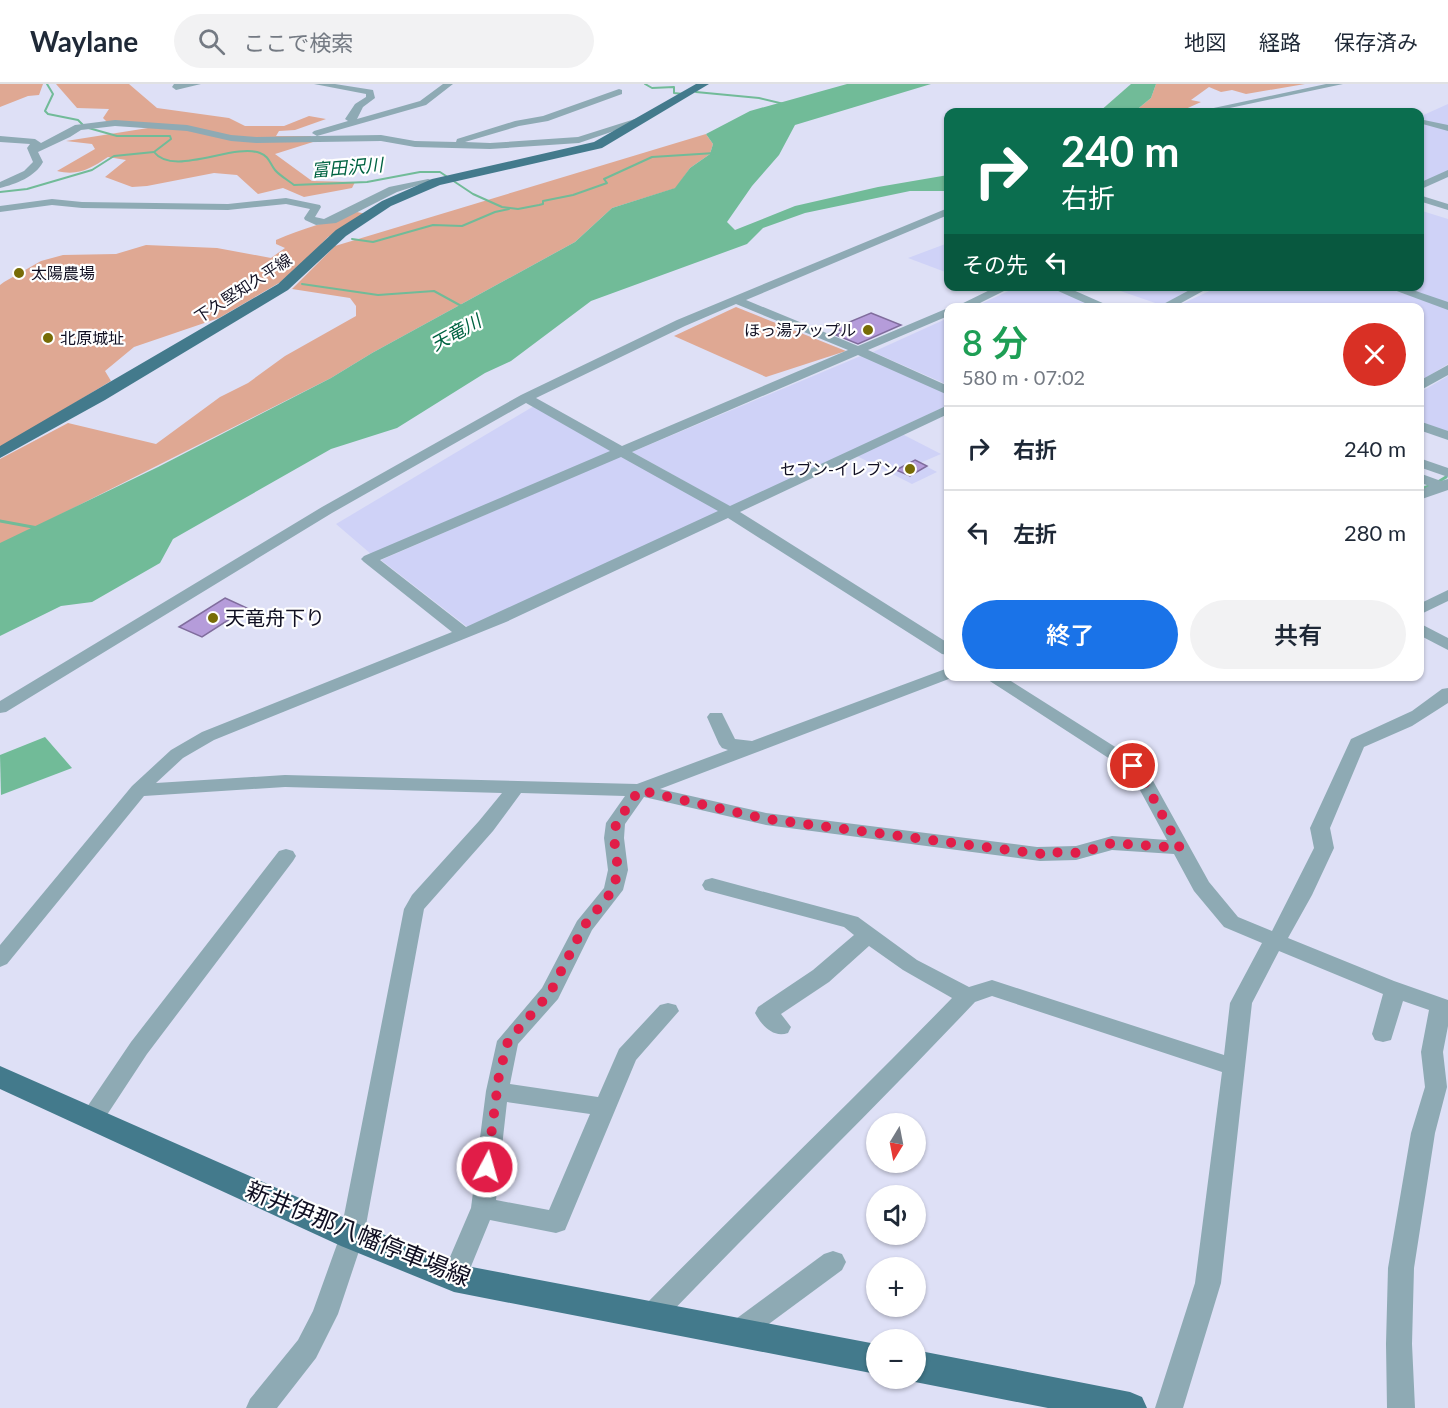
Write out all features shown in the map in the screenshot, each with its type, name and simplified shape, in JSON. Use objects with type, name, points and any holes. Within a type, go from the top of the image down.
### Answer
[{"type":"main road","name":"下久堅知久平線","points":[[0,453],[242,313],[299,275],[341,233],[417,189],[444,180],[585,149],[607,141],[704,84]]},
{"type":"main road","name":"新井伊那八幡停車場線","points":[[0,1077],[352,1236],[454,1278],[866,1357]]},
{"type":"main road","points":[[926,1368],[1130,1408]]},
{"type":"street","points":[[180,84],[176,87],[197,84]]},
{"type":"street","points":[[318,84],[370,92],[371,98],[358,106],[358,110],[350,119],[354,122]]},
{"type":"street","points":[[231,138],[309,134],[423,103],[449,84]]},
{"type":"street","points":[[1220,108],[1339,84]]},
{"type":"street","points":[[456,144],[464,138],[518,123],[545,119],[619,92]]},
{"type":"street","points":[[34,150],[83,125],[115,123],[187,128],[231,138],[381,138],[415,144],[509,146],[579,140],[644,119]]},
{"type":"street","points":[[1424,122],[1448,128]]},
{"type":"street","points":[[0,139],[35,142],[37,164],[20,178],[0,185]]},
{"type":"street","points":[[1424,184],[1448,173]]},
{"type":"street","points":[[1435,179],[1448,183]]},
{"type":"street","points":[[0,209],[52,202],[74,205],[228,207],[286,201],[316,207],[309,218],[322,222],[337,218],[377,196],[423,181],[444,180]]},
{"type":"street","points":[[0,202],[61,195],[66,196],[74,205]]},
{"type":"street","points":[[1424,200],[1448,207]]},
{"type":"street","points":[[0,708],[337,504],[526,398],[681,323],[944,213]]},
{"type":"street","points":[[970,303],[998,291]]},
{"type":"street","points":[[1065,291],[1095,303]]},
{"type":"street","points":[[1172,303],[1197,291]]},
{"type":"street","points":[[1403,291],[1448,306]]},
{"type":"street","points":[[735,300],[806,327],[944,389]]},
{"type":"street","points":[[465,634],[369,559],[944,314]]},
{"type":"street","points":[[1424,384],[1448,369]]},
{"type":"street","points":[[526,398],[728,511],[944,647]]},
{"type":"street","points":[[0,959],[139,790],[177,754],[208,736],[465,634],[944,411]]},
{"type":"street","points":[[1424,427],[1448,436]]},
{"type":"street","points":[[1424,466],[1446,481]]},
{"type":"street","points":[[1424,478],[1446,481]]},
{"type":"street","points":[[1424,493],[1446,481]]},
{"type":"street","points":[[1424,608],[1448,596]]},
{"type":"street","points":[[1424,631],[1448,645]]},
{"type":"street","points":[[454,1278],[483,1208],[497,1091],[508,1041],[550,993],[584,926],[613,890],[618,870],[614,838],[616,824],[639,790],[944,675]]},
{"type":"street","points":[[998,681],[1133,766],[1143,779],[1201,886],[1224,915],[1239,926],[1395,990],[1444,1007],[1432,1052],[1436,1087],[1423,1133],[1401,1268],[1399,1344],[1401,1408]]},
{"type":"street","points":[[1169,1408],[1208,1283],[1241,1003],[1302,895],[1324,848],[1320,828],[1357,744],[1427,711],[1441,702],[1448,693]]},
{"type":"street","points":[[716,717],[728,744],[755,746]]},
{"type":"street","points":[[139,790],[285,780],[639,790],[766,819],[1040,854],[1042,852],[1081,853],[1112,843],[1180,848]]},
{"type":"street","points":[[260,1408],[307,1348],[325,1314],[352,1236],[414,909],[419,900],[486,826],[516,787]]},
{"type":"street","points":[[91,1120],[138,1048],[286,856]]},
{"type":"street","points":[[712,885],[851,922],[910,965],[967,996]]},
{"type":"street","points":[[780,1027],[766,1013],[821,976],[868,935]]},
{"type":"street","points":[[652,1315],[879,1089],[967,996],[992,988],[1233,1067]]},
{"type":"street","points":[[1383,1034],[1395,990]]},
{"type":"street","points":[[483,1208],[556,1222],[627,1055],[668,1011]]},
{"type":"street","points":[[497,1091],[604,1107]]},
{"type":"street","points":[[738,1332],[833,1262]]},
{"type":"shaded area","points":[[0,84],[43,84],[39,95],[28,96],[0,107]]},
{"type":"shaded area","points":[[56,84],[129,84],[157,108],[229,118],[245,126],[284,126],[309,116],[326,119],[295,130],[279,131],[276,136],[311,136],[313,142],[275,154],[312,181],[355,182],[352,188],[304,197],[283,188],[258,194],[237,175],[214,173],[132,187],[105,177],[126,160],[108,157],[78,172],[57,171],[95,149],[92,144],[66,141],[148,128],[107,122],[103,118],[109,109],[77,108]]},
{"type":"shaded area","points":[[1156,84],[1305,84],[1246,94],[1232,90],[1221,92],[1209,87],[1191,100],[1201,102],[1188,108],[1139,108],[1151,98]]},
{"type":"shaded area","points":[[1448,104],[1448,127],[1424,120],[1424,115]]},
{"type":"shaded area","points":[[1424,122],[1448,129],[1448,171],[1424,182]]},
{"type":"shaded area","points":[[706,134],[713,144],[710,154],[690,168],[676,188],[612,208],[575,242],[372,353],[331,378],[0,545],[0,459],[68,423],[156,444],[220,397],[248,383],[285,356],[356,316],[356,306],[350,298],[292,289],[335,246]]},
{"type":"shaded area","points":[[357,212],[366,214],[328,237],[291,276],[219,318],[134,347],[105,371],[111,381],[0,448],[0,285],[4,282],[41,261],[63,255],[116,254],[146,245],[217,248],[271,258],[285,248],[276,244],[276,240]]},
{"type":"shaded area","points":[[1424,212],[1448,219],[1448,303],[1409,291],[1424,291]]},
{"type":"shaded area","points":[[944,244],[944,272],[908,258]]},
{"type":"shaded area","points":[[1008,291],[1058,291],[1091,303],[983,303]]},
{"type":"shaded area","points":[[1121,291],[1191,291],[1165,303],[1155,303]]},
{"type":"shaded area","points":[[1209,291],[1395,291],[1448,308],[1448,364],[1424,379],[1424,303],[1184,303]]},
{"type":"shaded area","points":[[736,307],[846,351],[766,377],[674,336]]},
{"type":"shaded area","points":[[944,320],[944,383],[873,352]]},
{"type":"shaded area","points":[[863,355],[944,392],[944,407],[731,507],[632,452]]},
{"type":"shaded area","points":[[1448,376],[1448,432],[1424,423],[1424,390]]},
{"type":"shaded area","points":[[534,406],[615,451],[371,554],[336,524]]},
{"type":"shaded area","points":[[902,434],[941,454],[920,463],[937,472],[912,484],[855,455]]},
{"type":"shaded area","points":[[623,455],[721,511],[470,629],[381,560]]},
{"type":"water","name":"天竜川","points":[[847,84],[931,84],[795,125],[779,155],[752,186],[727,222],[735,230],[795,206],[878,187],[944,176],[944,191],[910,191],[805,213],[763,228],[747,244],[591,301],[511,361],[485,373],[397,428],[331,449],[173,539],[160,563],[92,602],[61,606],[0,636],[0,543],[158,467],[331,378],[372,353],[575,242],[612,208],[675,188],[690,168],[710,154],[713,144],[706,134],[750,111]]},
{"type":"water","points":[[1131,84],[1156,84],[1151,98],[1139,108],[1104,108]]},
{"type":"water","points":[[45,737],[72,768],[1,795],[0,755]]},
{"type":"building","name":"ほっ湯アップル","points":[[871,313],[901,325],[858,344],[836,335],[843,332],[835,328]]},
{"type":"building","name":"セブン-イレブン","points":[[915,460],[927,466],[910,476],[896,470]]},
{"type":"building","name":"天竜舟下り","points":[[225,598],[247,608],[202,637],[179,627]]},
{"type":"waterway","name":"富田沢川","points":[[47,84],[53,94],[45,111],[48,114],[78,120],[85,127],[117,136],[170,136],[171,139],[154,152]]},
{"type":"waterway","points":[[645,84],[652,88],[674,87],[674,93],[683,94]]},
{"type":"waterway","points":[[696,92],[759,98],[784,104]]},
{"type":"waterway","points":[[0,192],[27,189],[92,170],[114,156],[154,152]]},
{"type":"waterway","name":"富田沢川","points":[[154,152],[163,159],[175,161],[189,161],[235,152],[260,153],[267,158],[277,172],[294,185],[367,182],[420,172],[440,172],[473,194],[502,207],[518,209],[543,204],[543,201],[573,195],[607,183],[604,179],[652,157],[715,153]]},
{"type":"waterway","points":[[352,239],[373,242],[433,225],[462,226],[495,212],[509,209]]},
{"type":"waterway","name":"天竜川","points":[[302,284],[378,295],[434,291],[465,308]]},
{"type":"waterway","points":[[1438,482],[1446,477]]},
{"type":"waterway","points":[[1424,488],[1429,486]]},
{"type":"waterway","points":[[0,521],[38,528]]},
{"type":"place","name":"太陽農場","points":[[19,273]]},
{"type":"place","name":"ほっ湯アップル","points":[[868,330]]},
{"type":"place","name":"北原城址","points":[[48,338]]},
{"type":"place","name":"セブン-イレブン","points":[[910,469]]},
{"type":"place","name":"天竜舟下り","points":[[213,618]]},
{"type":"route","points":[[487,1167],[499,1075],[508,1041],[550,993],[576,939],[613,890],[618,870],[614,838],[616,824],[639,790],[766,819],[1040,854],[1042,852],[1081,853],[1112,843],[1180,848],[1143,779],[1133,766]]}]
